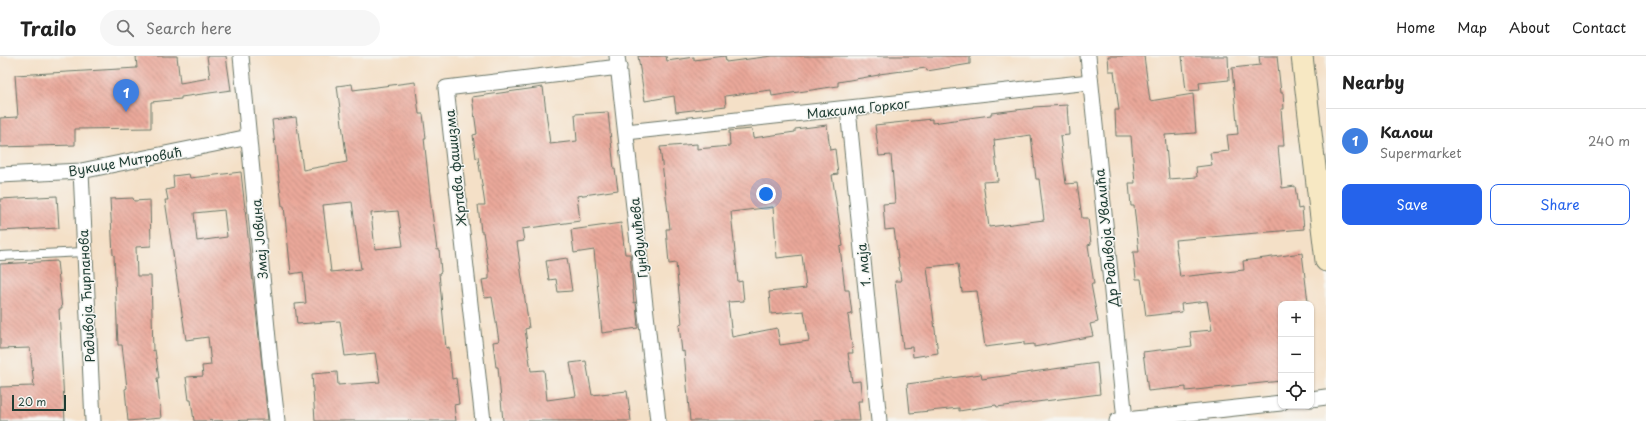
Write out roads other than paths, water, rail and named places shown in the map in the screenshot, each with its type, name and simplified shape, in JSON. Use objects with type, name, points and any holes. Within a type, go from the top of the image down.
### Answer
[{"type":"main road","points":[[1302,56],[1321,174],[1326,261]]},
{"type":"street","name":"Змај Јовина","points":[[241,56],[277,421]]},
{"type":"street","name":"Др Радивоја Увалића","points":[[1088,56],[1121,421]]},
{"type":"street","name":"Гундулићева","points":[[618,62],[658,421]]},
{"type":"street","name":"Жртава фашизма","points":[[484,421],[446,88],[618,62]]},
{"type":"street","name":"Максима Горког","points":[[626,132],[1090,82]]},
{"type":"street","name":"1. маја","points":[[848,109],[879,421]]},
{"type":"street","name":"Вукице Митровић","points":[[0,175],[81,171],[249,137]]},
{"type":"street","name":"Радивоја Ћирпанова","points":[[81,171],[93,421]]},
{"type":"street","points":[[1314,399],[1326,397]]},
{"type":"street","points":[[1121,421],[1278,402]]},
{"type":"lane","points":[[0,256],[84,252]]},
{"type":"place","name":"Калош","points":[[126,112]]}]
